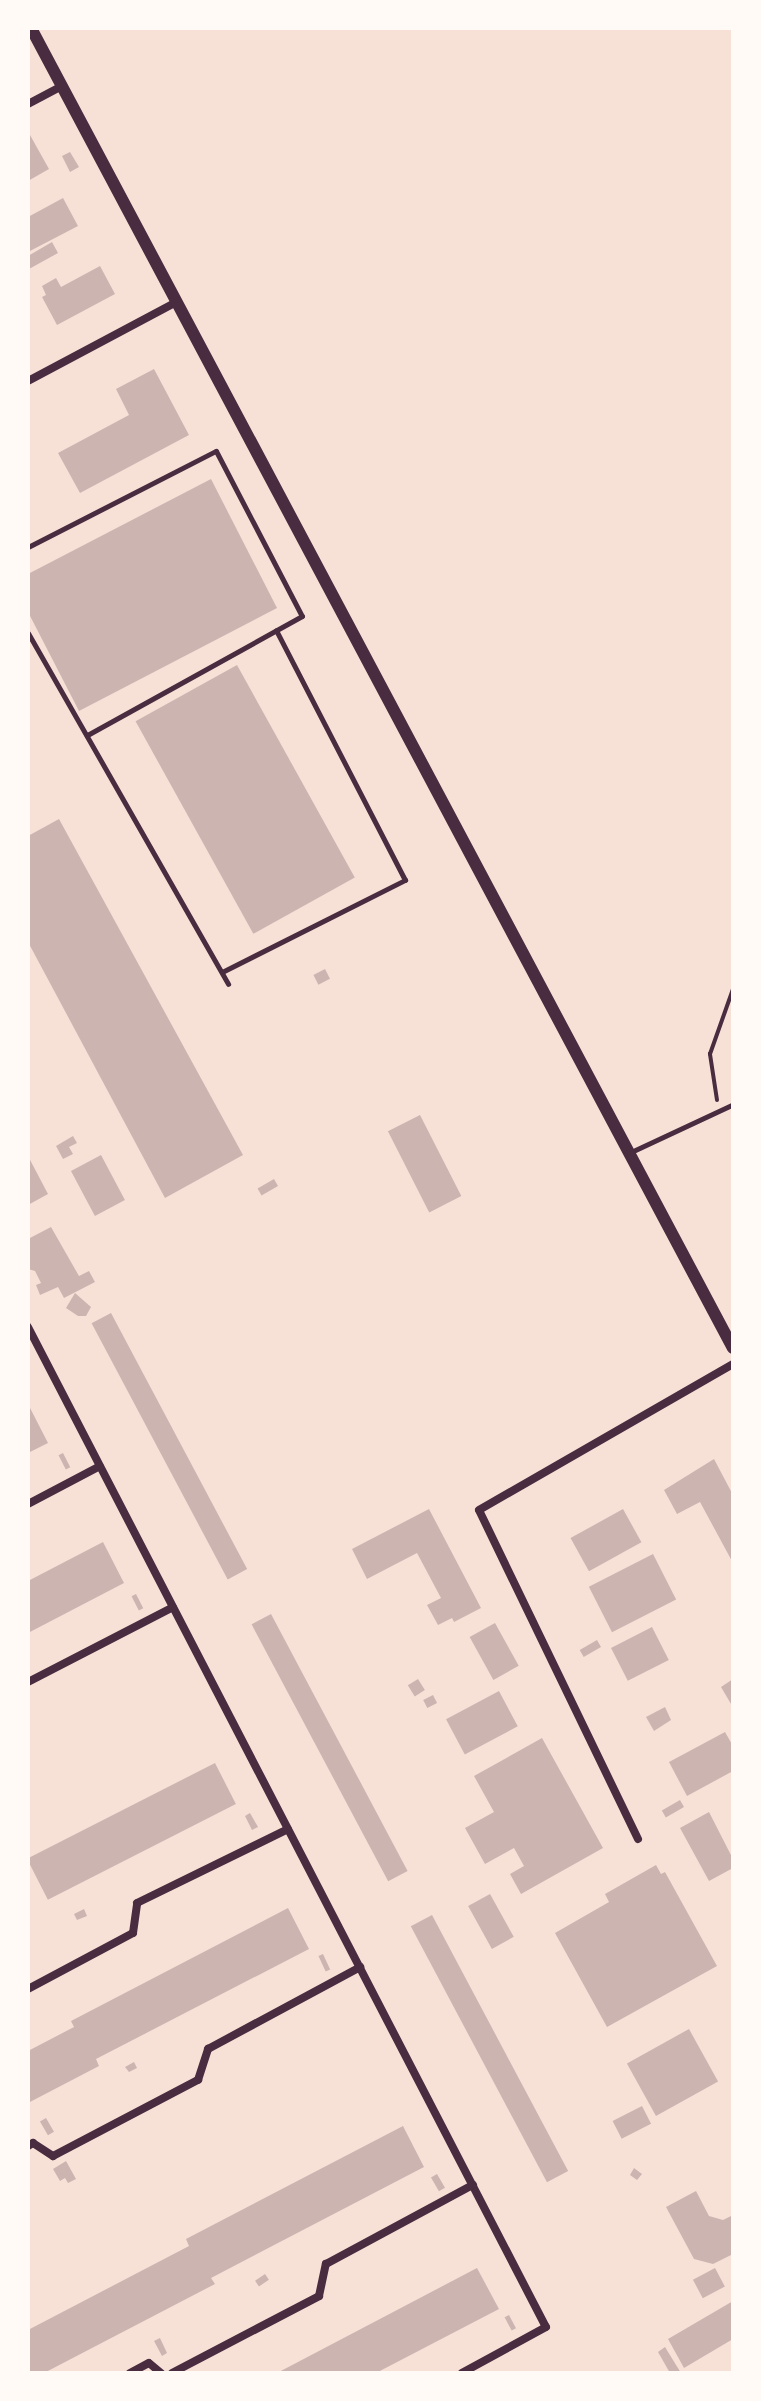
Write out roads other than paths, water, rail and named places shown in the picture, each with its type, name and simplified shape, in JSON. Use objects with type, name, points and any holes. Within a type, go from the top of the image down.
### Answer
[{"type":"street","points":[[31,28],[733,1348]]},
{"type":"street","points":[[28,104],[62,86]]},
{"type":"street","points":[[28,381],[175,303]]},
{"type":"street","points":[[28,1327],[546,2327],[462,2373]]},
{"type":"street","points":[[638,1839],[479,1510],[733,1364]]},
{"type":"street","points":[[28,1504],[100,1466]]},
{"type":"street","points":[[28,1682],[173,1607]]},
{"type":"street","points":[[28,1989],[133,1933],[137,1903],[288,1829]]},
{"type":"street","points":[[28,2146],[33,2143],[53,2156],[198,2080],[208,2049],[360,1967]]},
{"type":"street","points":[[172,2373],[319,2296],[326,2264],[473,2185]]},
{"type":"street","points":[[130,2373],[149,2363],[161,2373]]},
{"type":"lane","points":[[28,547],[216,451],[302,616],[87,735]]},
{"type":"lane","points":[[222,972],[405,880],[276,630]]},
{"type":"lane","points":[[28,633],[228,984]]},
{"type":"lane","points":[[629,1153],[732,1105]]}]
